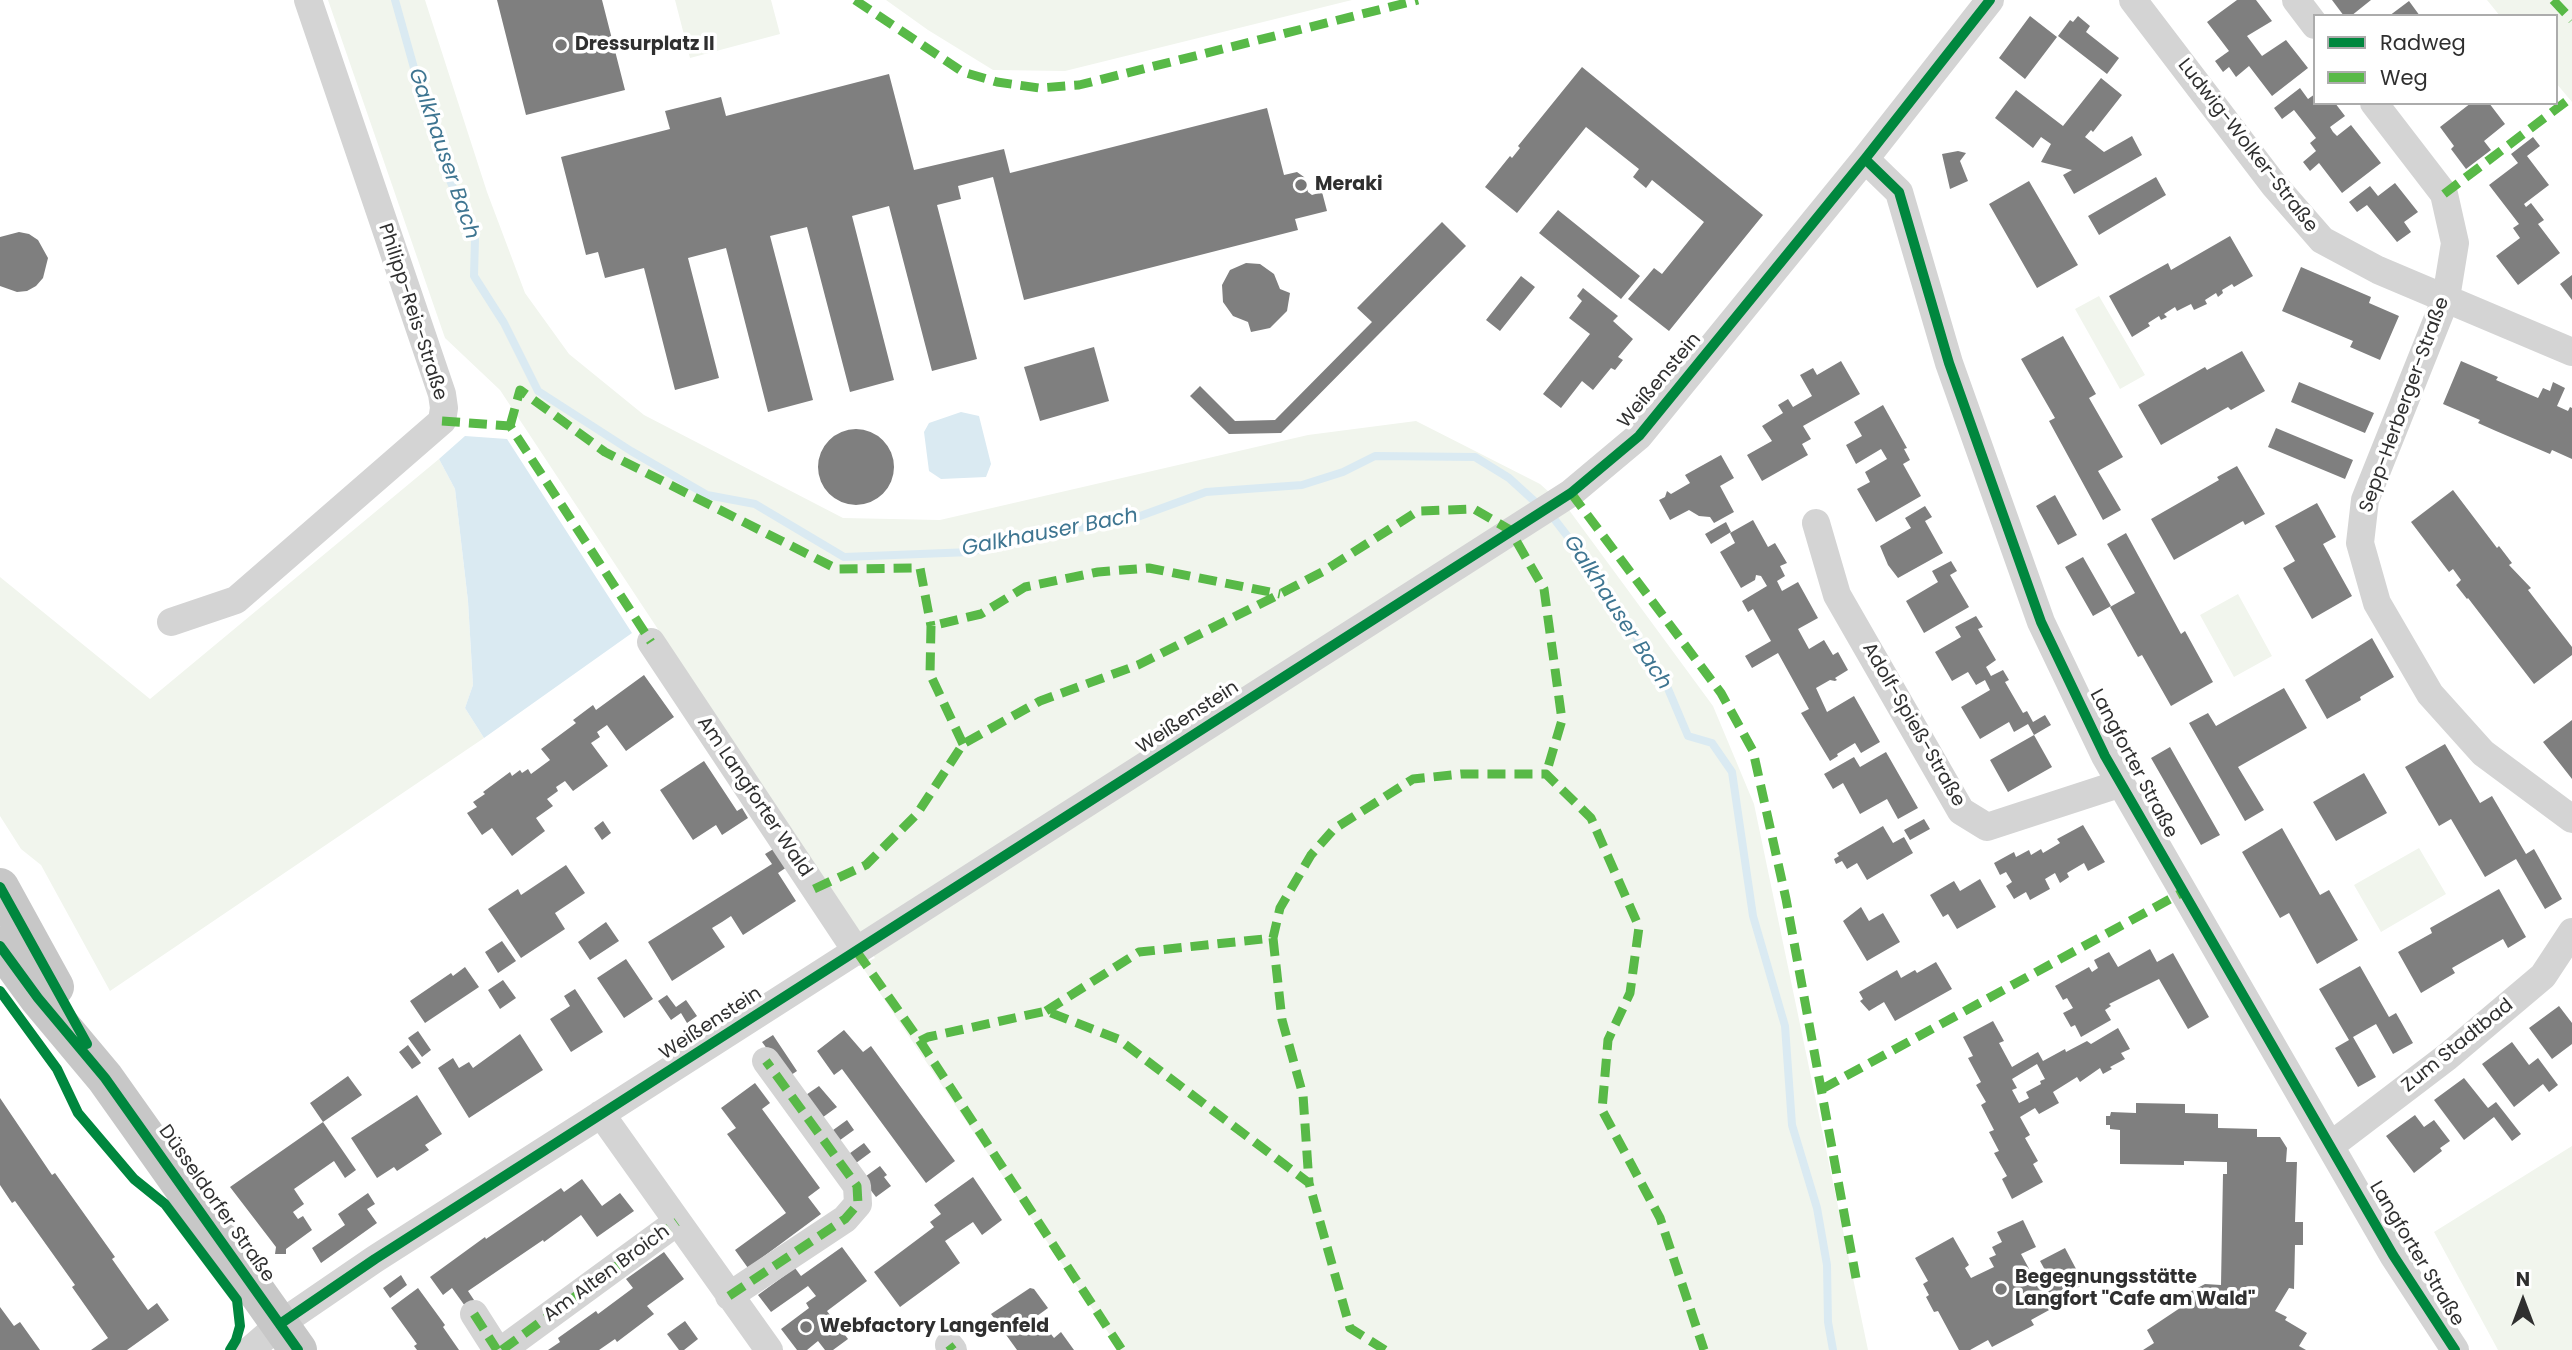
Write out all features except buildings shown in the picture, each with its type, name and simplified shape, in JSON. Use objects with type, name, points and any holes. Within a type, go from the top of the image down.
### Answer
[{"type":"main road","name":"Düsseldorfer Straße","points":[[0,887],[105,1078]]},
{"type":"main road","name":"Düsseldorfer Straße","points":[[0,946],[38,998],[105,1078],[289,1337]]},
{"type":"street","name":"Philipp-Reis-Straße","points":[[171,621],[236,600],[442,421],[442,394],[308,0]]},
{"type":"street","name":"Weißenstein","points":[[250,1350],[289,1337],[375,1259],[857,953],[1571,493],[1639,436],[1866,159],[1990,0]]},
{"type":"street","name":"Ludwig-Wolker-Straße","points":[[2133,0],[2274,185],[2322,240],[2378,270],[2572,352]]},
{"type":"street","points":[[2296,0],[2313,22]]},
{"type":"street","name":"Sepp-Herberger-Straße","points":[[2376,105],[2444,194],[2455,243],[2446,298],[2365,500],[2360,543],[2377,603],[2430,694],[2483,753],[2572,819]]},
{"type":"street","name":"Langforter Straße","points":[[1866,159],[1899,192],[1949,363],[2036,610],[2119,784],[2444,1347]]},
{"type":"street","name":"Adolf-Spieß-Straße","points":[[1816,523],[1836,595],[1961,811],[1987,827],[2119,784]]},
{"type":"street","name":"Am Langforter Wald","points":[[651,642],[857,953]]},
{"type":"street","name":"Zum Stadtbad","points":[[2330,1146],[2447,1057],[2543,976],[2572,932]]},
{"type":"street","points":[[729,1296],[845,1220],[858,1204],[857,1186],[766,1061]]},
{"type":"street","name":"Am Alten Broich","points":[[601,1114],[769,1350]]},
{"type":"street","name":"Am Alten Broich","points":[[474,1314],[500,1350],[677,1222]]},
{"type":"shaded area","points":[[328,0],[425,0],[487,192],[525,293],[569,354],[644,415],[843,518],[940,520],[1308,435],[1416,421],[1540,484],[1569,510],[1713,706],[1754,804],[1868,1350],[1120,1350],[861,965],[875,958],[500,390],[445,338]]},
{"type":"shaded area","points":[[675,0],[771,0],[780,34],[690,58]]},
{"type":"shaded area","points":[[886,0],[1352,0],[1065,71],[993,70],[928,30]]},
{"type":"shaded area","points":[[2487,0],[2572,0],[2572,102],[2558,85],[2558,14],[2498,14]]},
{"type":"shaded area","points":[[2099,296],[2145,375],[2120,389],[2075,309]]},
{"type":"shaded area","points":[[961,412],[979,416],[991,464],[986,477],[941,479],[929,471],[924,432],[929,423]]},
{"type":"shaded area","points":[[465,436],[507,439],[632,633],[484,738],[465,708],[473,685],[468,601],[455,489],[439,459]]},
{"type":"shaded area","points":[[439,459],[455,489],[468,601],[473,685],[465,708],[484,738],[110,991],[41,865],[21,849],[0,816],[0,577],[150,699]]},
{"type":"shaded area","points":[[2238,594],[2272,656],[2234,677],[2200,615]]},
{"type":"shaded area","points":[[2419,848],[2446,894],[2381,932],[2354,885]]},
{"type":"shaded area","points":[[2572,1146],[2572,1350],[2498,1350],[2434,1232]]},
{"type":"waterway","name":"Galkhauser Bach","points":[[395,0],[437,150],[475,239],[474,276],[504,323],[538,391],[631,451],[707,495],[755,504],[844,557],[971,552],[1041,532],[1121,523],[1206,492],[1302,485],[1343,472],[1375,456],[1475,457],[1509,478],[1555,520],[1595,572],[1666,684],[1688,736],[1712,743],[1732,772],[1753,916],[1785,1026],[1792,1125],[1817,1208],[1827,1265],[1828,1322],[1833,1350]]},
{"type":"marked path","points":[[855,0],[963,72],[997,82],[1039,88],[1079,85],[1418,0]]},
{"type":"marked path","points":[[2553,0],[2572,20]]},
{"type":"marked path","points":[[2444,194],[2572,97]]},
{"type":"marked path","points":[[510,426],[520,390],[605,452],[837,569],[920,568],[931,626]]},
{"type":"marked path","points":[[442,421],[510,426],[651,642]]},
{"type":"marked path","points":[[1571,493],[1721,693],[1753,751],[1786,899],[1856,1278]]},
{"type":"marked path","points":[[814,889],[866,865],[917,814],[963,744],[1040,701],[1138,665],[1280,594],[1324,571],[1418,511],[1474,509],[1510,530],[1544,589],[1562,720],[1546,774]]},
{"type":"marked path","points":[[963,744],[930,674],[931,626],[981,614],[1025,587],[1098,572],[1149,568],[1280,594]]},
{"type":"marked path","points":[[1046,1011],[1139,952],[1273,938],[1280,908],[1311,855],[1334,829],[1413,779],[1461,774],[1546,774],[1591,818],[1639,927],[1630,993],[1608,1040],[1602,1110],[1660,1218],[1704,1350]]},
{"type":"marked path","points":[[1822,1089],[2183,892]]},
{"type":"marked path","points":[[1273,938],[1282,1020],[1303,1095],[1309,1183]]},
{"type":"marked path","points":[[857,952],[920,1041],[1122,1350]]},
{"type":"marked path","points":[[920,1041],[1046,1011],[1118,1039],[1309,1183],[1350,1328],[1385,1350]]},
{"type":"marked path","points":[[729,1296],[845,1219],[858,1204],[857,1186],[766,1061]]},
{"type":"marked path","points":[[502,1350],[677,1222]]},
{"type":"marked path","points":[[474,1314],[497,1350]]},
{"type":"marked path","points":[[949,1345],[953,1350]]},
{"type":"cycle path","points":[[280,1324],[375,1259],[1571,493],[1639,436],[1865,159],[1990,0]]},
{"type":"cycle path","points":[[1865,159],[1899,192],[1949,363],[2041,622],[2105,756],[2393,1255],[2455,1350]]},
{"type":"cycle path","points":[[0,887],[87,1044]]},
{"type":"cycle path","points":[[0,946],[38,998],[105,1078],[298,1350]]},
{"type":"cycle path","points":[[0,991],[57,1069],[78,1113],[134,1179],[165,1204],[237,1300],[240,1326],[230,1350]]},
{"type":"place","name":"Dressurplatz II","points":[[561,45]]},
{"type":"place","name":"Meraki","points":[[1301,185]]},
{"type":"place","name":"Begegnungsstätte Langfort \"Cafe am Wald\"","points":[[2001,1289]]},
{"type":"place","name":"Webfactory Langenfeld","points":[[806,1327]]}]
